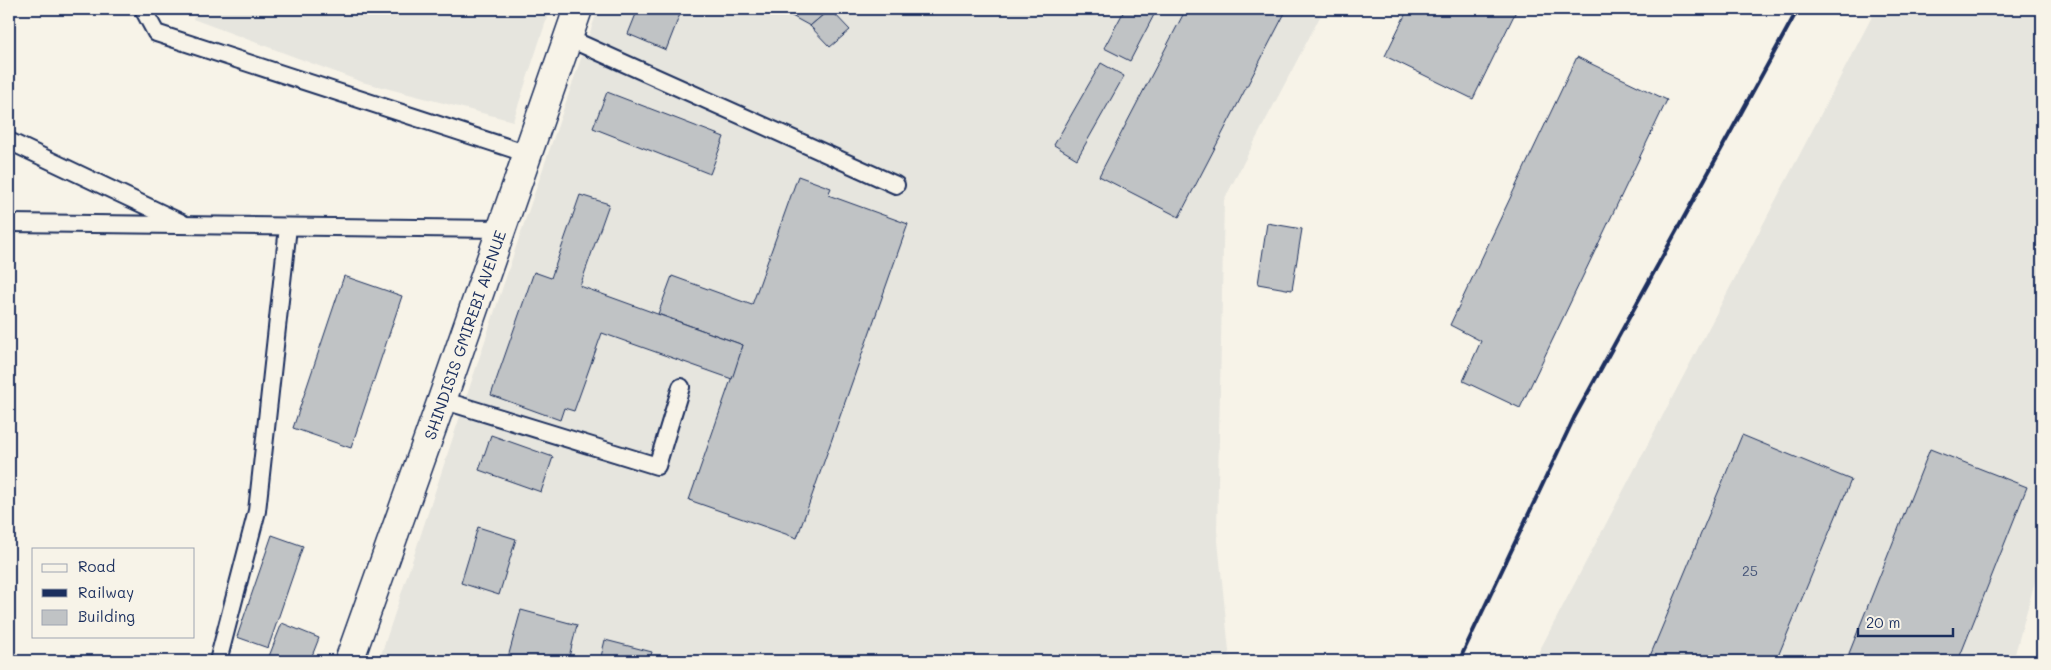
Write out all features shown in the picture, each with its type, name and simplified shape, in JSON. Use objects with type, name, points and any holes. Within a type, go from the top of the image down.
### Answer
[{"type":"main road","name":"SHINDISIS GMIREBI AVENUE","points":[[349,661],[578,9]]},
{"type":"lane","points":[[143,9],[156,33],[528,154]]},
{"type":"lane","points":[[568,38],[896,185]]},
{"type":"lane","points":[[9,142],[189,226]]},
{"type":"lane","points":[[9,222],[502,229]]},
{"type":"lane","points":[[218,661],[257,511],[288,227]]},
{"type":"lane","points":[[442,400],[657,466],[681,387]]},
{"type":"shaded area","points":[[198,9],[550,9],[513,121],[362,82],[193,19]]},
{"type":"shaded area","points":[[598,9],[1324,9],[1224,200],[1217,531],[1230,661],[379,661],[517,244]]},
{"type":"shaded area","points":[[1876,9],[2042,9],[2042,556],[2013,661],[1534,661]]},
{"type":"building","points":[[638,9],[682,9],[666,50],[628,34]]},
{"type":"building","points":[[779,9],[830,9],[810,26]]},
{"type":"building","points":[[830,9],[850,30],[830,47],[810,26]]},
{"type":"building","points":[[1125,9],[1157,9],[1130,61],[1104,48]]},
{"type":"building","points":[[1186,9],[1208,9],[1215,12],[1217,9],[1287,9],[1179,217],[1099,176]]},
{"type":"building","points":[[1408,9],[1517,9],[1473,99],[1385,56]]},
{"type":"building","points":[[1577,57],[1667,100],[1520,408],[1463,381],[1481,341],[1450,325]]},
{"type":"building","points":[[1101,63],[1124,76],[1077,159],[1054,145]]},
{"type":"building","points":[[607,92],[724,137],[710,174],[593,128]]},
{"type":"building","points":[[798,176],[831,188],[828,195],[908,224],[797,538],[689,500],[743,345],[658,314],[672,276],[752,305]]},
{"type":"building","points":[[580,195],[609,204],[580,286],[743,345],[732,379],[602,333],[574,411],[564,408],[560,420],[491,395],[534,272],[551,278]]},
{"type":"building","points":[[1267,223],[1302,229],[1292,290],[1258,284]]},
{"type":"building","points":[[344,276],[402,296],[351,448],[293,428]]},
{"type":"building","points":[[491,435],[553,457],[541,492],[479,470]]},
{"type":"building","points":[[1742,435],[1851,480],[1776,661],[1648,661]]},
{"type":"building","points":[[1930,449],[2027,487],[1958,661],[1846,661]]},
{"type":"building","points":[[478,527],[516,539],[499,595],[461,583]]},
{"type":"building","points":[[272,535],[303,546],[268,648],[237,637]]},
{"type":"building","points":[[521,610],[577,625],[568,661],[507,661]]},
{"type":"building","points":[[282,623],[319,638],[310,661],[273,661],[268,659]]},
{"type":"building","points":[[605,640],[652,652],[649,661],[600,661]]},
{"type":"railway","points":[[1459,661],[1574,418],[1798,9]]}]
